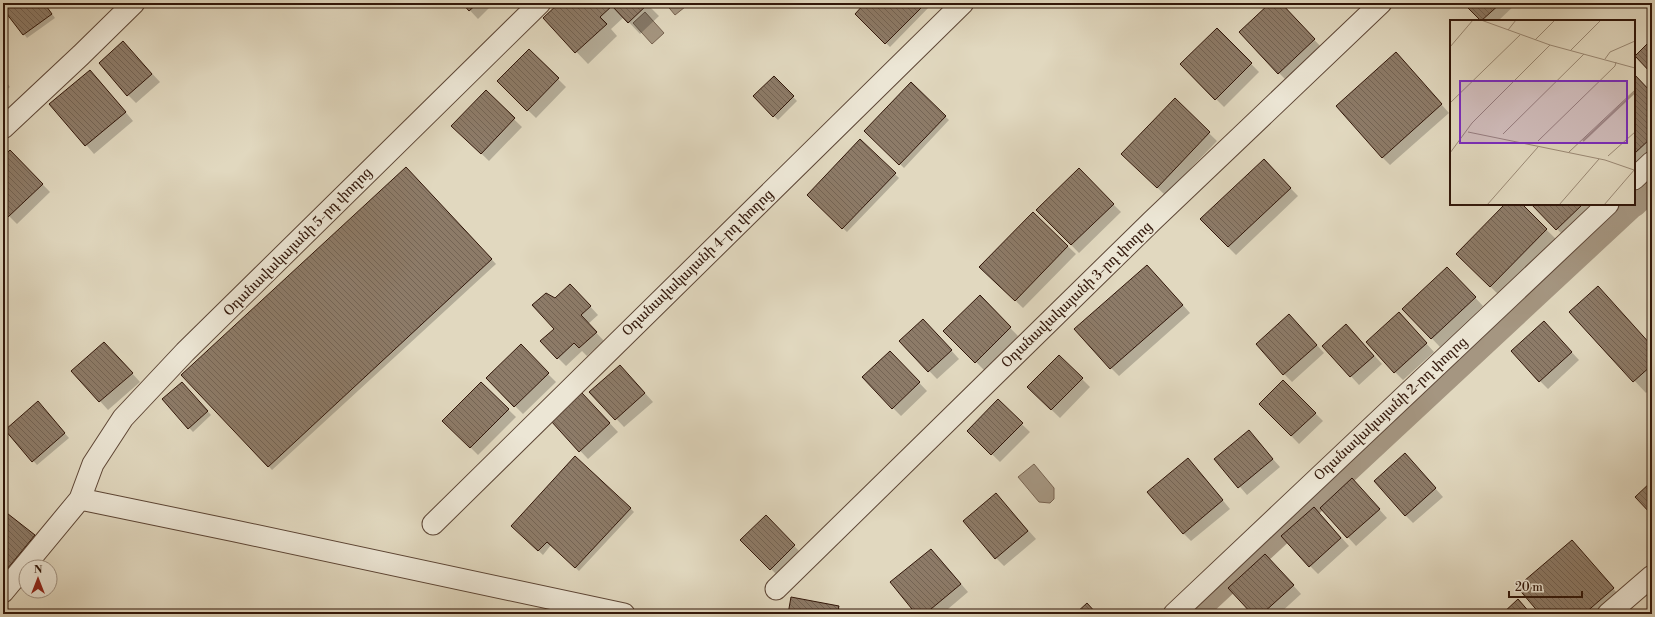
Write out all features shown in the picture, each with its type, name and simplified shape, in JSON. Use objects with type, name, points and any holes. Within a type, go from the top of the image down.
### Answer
[{"type":"street","points":[[3,128],[134,3]]},
{"type":"street","name":"Օդանավակայանի 5-րդ փողոց","points":[[3,592],[80,499],[93,464],[123,418],[185,352],[540,3]]},
{"type":"street","name":"Օդանավակայանի 4-րդ փողոց","points":[[433,524],[963,3]]},
{"type":"street","name":"Օդանավակայանի 3-րդ փողոց","points":[[776,589],[1152,221],[1381,3]]},
{"type":"street","points":[[1635,178],[1652,162]]},
{"type":"street","name":"Օդանավակայանի 2-րդ փողոց","points":[[1174,614],[1607,205]]},
{"type":"street","points":[[80,499],[624,614]]},
{"type":"street","points":[[1608,614],[1652,576]]},
{"type":"shaded area","points":[[665,3],[690,3],[675,15]]},
{"type":"shaded area","points":[[645,12],[664,33],[652,44],[633,23]]},
{"type":"shaded area","points":[[1034,464],[1054,488],[1054,499],[1050,503],[1039,502],[1018,477]]},
{"type":"building","points":[[3,3],[44,3],[52,14],[23,35],[3,9]]},
{"type":"building","points":[[462,3],[478,3],[469,11]]},
{"type":"building","points":[[559,3],[648,4],[628,23],[612,6],[600,17],[607,24],[575,53],[543,18]]},
{"type":"building","points":[[865,3],[926,3],[885,44],[855,14]]},
{"type":"building","points":[[1270,3],[1281,3],[1315,39],[1278,74],[1239,32]]},
{"type":"building","points":[[1463,3],[1501,3],[1482,20],[1480,20]]},
{"type":"building","points":[[1217,28],[1252,63],[1215,100],[1180,64]]},
{"type":"building","points":[[1652,39],[1652,74],[1635,56]]},
{"type":"building","points":[[123,41],[152,74],[127,96],[99,63]]},
{"type":"building","points":[[529,49],[559,78],[527,111],[497,81]]},
{"type":"building","points":[[1396,52],[1442,104],[1382,158],[1336,106]]},
{"type":"building","points":[[90,70],[126,112],[85,146],[49,104]]},
{"type":"building","points":[[1635,75],[1652,93],[1652,137],[1635,153]]},
{"type":"building","points":[[774,76],[794,96],[773,117],[753,96]]},
{"type":"building","points":[[911,82],[946,116],[899,165],[864,131]]},
{"type":"building","points":[[486,90],[515,118],[481,154],[451,126]]},
{"type":"building","points":[[1175,98],[1210,132],[1157,188],[1121,154]]},
{"type":"building","points":[[860,139],[896,173],[842,229],[807,195]]},
{"type":"building","points":[[10,150],[43,184],[8,217],[3,211],[3,157]]},
{"type":"building","points":[[1264,159],[1291,188],[1228,247],[1200,219]]},
{"type":"building","points":[[406,167],[492,259],[268,467],[181,375]]},
{"type":"building","points":[[1079,168],[1114,204],[1071,245],[1036,210]]},
{"type":"building","points":[[1504,205],[1523,205],[1547,229],[1490,287],[1456,254]]},
{"type":"building","points":[[1532,205],[1582,205],[1556,230]]},
{"type":"building","points":[[1033,212],[1068,246],[1015,301],[979,267]]},
{"type":"building","points":[[1147,265],[1183,305],[1110,369],[1074,329]]},
{"type":"building","points":[[1447,267],[1476,297],[1431,339],[1402,309]]},
{"type":"building","points":[[570,284],[591,306],[581,315],[597,332],[579,348],[574,343],[557,359],[540,341],[554,329],[532,305],[546,293],[555,298]]},
{"type":"building","points":[[1598,286],[1652,346],[1652,365],[1633,382],[1569,312]]},
{"type":"building","points":[[980,295],[1011,327],[975,363],[943,331]]},
{"type":"building","points":[[1399,312],[1427,343],[1394,373],[1366,342]]},
{"type":"building","points":[[1289,314],[1317,345],[1283,375],[1256,344]]},
{"type":"building","points":[[923,319],[952,350],[928,372],[899,341]]},
{"type":"building","points":[[1544,321],[1572,352],[1539,382],[1511,351]]},
{"type":"building","points":[[1346,324],[1374,356],[1350,377],[1322,346]]},
{"type":"building","points":[[104,342],[133,373],[99,402],[71,371]]},
{"type":"building","points":[[521,344],[549,373],[514,407],[486,378]]},
{"type":"building","points":[[890,351],[920,382],[892,409],[862,377]]},
{"type":"building","points":[[1059,355],[1083,378],[1051,410],[1027,387]]},
{"type":"building","points":[[620,365],[645,393],[615,420],[589,392]]},
{"type":"building","points":[[1283,380],[1316,413],[1291,436],[1259,404]]},
{"type":"building","points":[[182,382],[208,411],[188,429],[162,399]]},
{"type":"building","points":[[481,382],[509,409],[470,448],[442,421]]},
{"type":"building","points":[[582,393],[610,423],[579,452],[551,421]]},
{"type":"building","points":[[998,399],[1023,423],[991,455],[967,431]]},
{"type":"building","points":[[38,401],[65,433],[32,462],[5,430]]},
{"type":"building","points":[[1249,430],[1273,459],[1238,488],[1214,459]]},
{"type":"building","points":[[1405,453],[1436,488],[1405,516],[1374,481]]},
{"type":"building","points":[[575,456],[631,508],[575,568],[547,542],[538,551],[511,526]]},
{"type":"building","points":[[1188,458],[1223,500],[1183,534],[1147,492]]},
{"type":"building","points":[[1352,478],[1380,509],[1347,538],[1320,508]]},
{"type":"building","points":[[1652,481],[1652,515],[1635,497]]},
{"type":"building","points":[[996,493],[1028,531],[995,559],[963,521]]},
{"type":"building","points":[[1314,507],[1341,538],[1309,567],[1281,536]]},
{"type":"building","points":[[3,510],[35,535],[3,574]]},
{"type":"building","points":[[766,515],[795,545],[770,570],[740,540]]},
{"type":"building","points":[[1572,540],[1614,588],[1584,614],[1540,614],[1517,587]]},
{"type":"building","points":[[931,549],[961,584],[925,614],[916,614],[890,582]]},
{"type":"building","points":[[1265,554],[1294,585],[1262,614],[1252,614],[1228,588]]},
{"type":"building","points":[[791,597],[839,606],[837,614],[788,614]]},
{"type":"building","points":[[1518,599],[1531,614],[1502,614]]},
{"type":"building","points":[[1087,603],[1097,614],[1075,614]]},
{"type":"waterway","points":[[1635,203],[1652,187]]},
{"type":"waterway","points":[[1192,614],[1632,205]]}]
